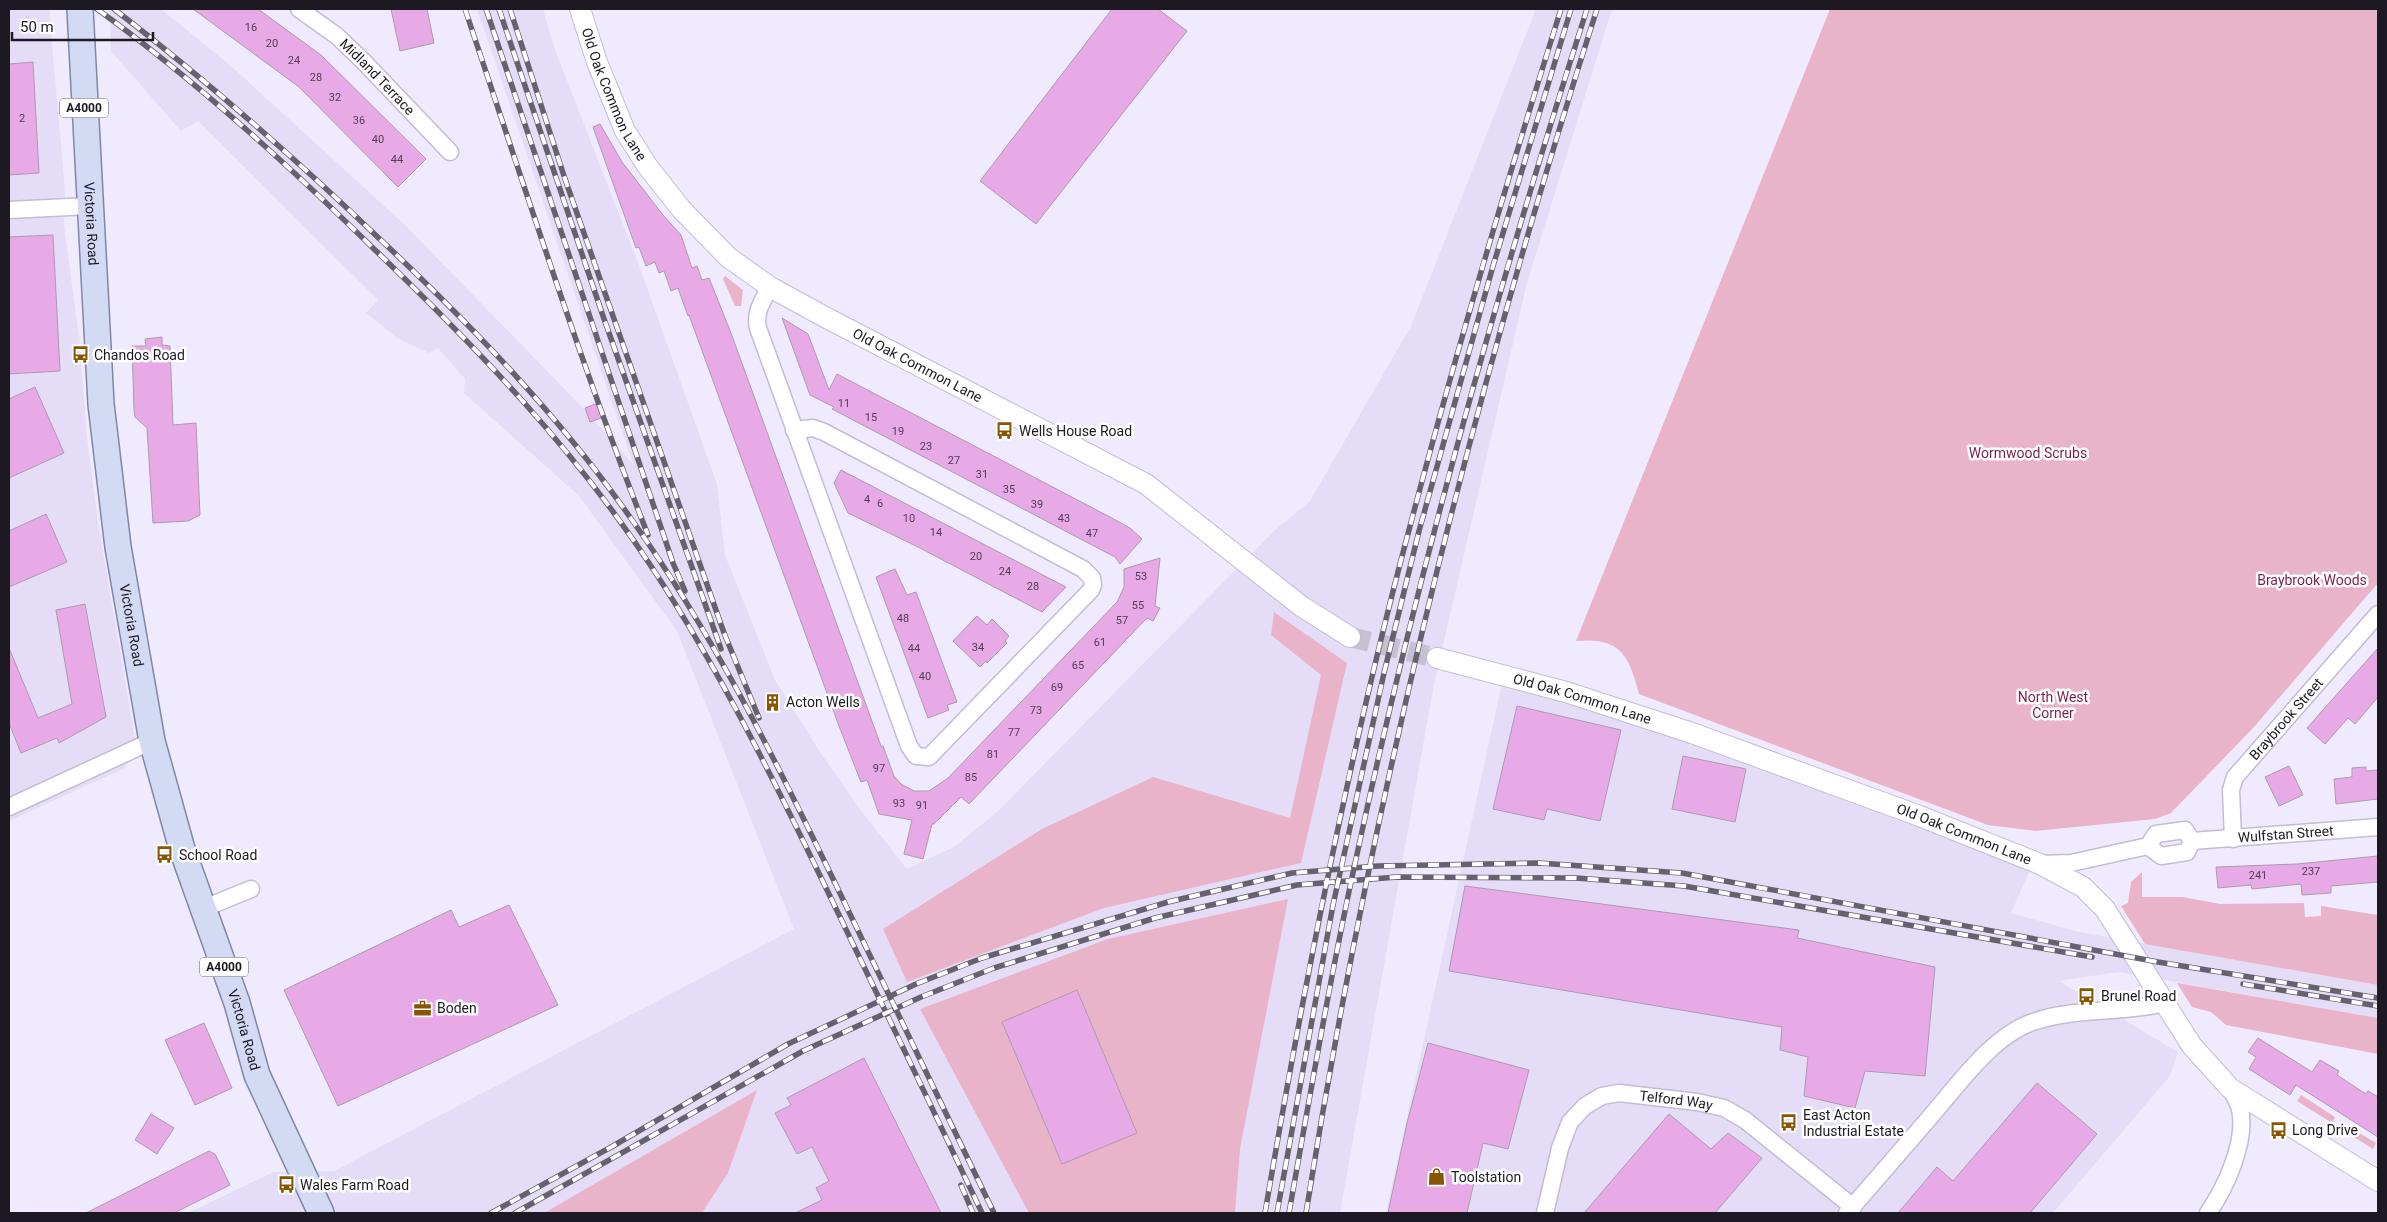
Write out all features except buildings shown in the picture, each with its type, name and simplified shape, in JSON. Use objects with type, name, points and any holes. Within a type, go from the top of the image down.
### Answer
[{"type":"main road","name":"Victoria Road","points":[[80,9],[101,404],[118,547],[152,741],[202,910],[237,1002],[257,1075],[321,1213]]},
{"type":"street","name":"Midland Terrace","points":[[299,9],[337,36],[450,152]]},
{"type":"street","name":"Old Oak Common Lane","points":[[580,9],[612,104],[625,131],[648,167],[682,210],[728,257],[770,287],[1146,484],[1301,606],[1350,638]]},
{"type":"street","points":[[9,210],[89,206]]},
{"type":"street","points":[[770,287],[756,319],[794,430],[909,746],[916,756],[929,757],[1091,590],[1093,585],[1092,578],[1083,569],[824,432],[813,428],[794,430]]},
{"type":"street","name":"Braybrook Street","points":[[2233,839],[2232,790],[2235,777],[2378,614]]},
{"type":"street","name":"Old Oak Common Lane","points":[[1437,658],[1566,692],[1692,733],[1917,815],[2040,864],[2082,887],[2095,897],[2201,1058],[2230,1088],[2378,1181]]},
{"type":"street","points":[[9,808],[152,741]]},
{"type":"street","name":"Wulfstan Street","points":[[2192,841],[2378,827]]},
{"type":"street","points":[[2040,864],[2071,863],[2148,846],[2156,834],[2167,831],[2185,830],[2192,841],[2187,852],[2161,856],[2148,846]]},
{"type":"street","points":[[202,910],[250,889]]},
{"type":"street","points":[[1850,1210],[1976,1064],[2008,1036],[2032,1022],[2066,1013],[2150,1006],[2164,1003]]},
{"type":"street","points":[[2208,1213],[2220,1195],[2235,1158],[2241,1125],[2240,1108],[2230,1088]]},
{"type":"street","name":"Telford Way","points":[[1545,1213],[1560,1148],[1570,1122],[1584,1106],[1602,1096],[1619,1094],[1679,1100],[1724,1108],[1745,1120],[1850,1210]]},
{"type":"shaded area","points":[[9,9],[49,9],[65,190],[64,226],[79,337],[87,437],[98,522],[135,739],[125,768],[9,821]]},
{"type":"shaded area","points":[[110,9],[161,9],[230,65],[405,225],[585,410],[633,464],[477,9],[543,9],[554,47],[640,268],[717,484],[725,555],[775,680],[818,749],[859,808],[907,869],[954,847],[997,812],[1275,530],[1310,501],[1411,326],[1536,9],[1612,9],[1527,283],[1434,684],[1340,1213],[702,1213],[728,1173],[756,1091],[544,1213],[188,1213],[273,1172],[334,1171],[794,929],[677,631],[579,496],[464,393],[465,379],[438,348],[429,353],[397,338],[366,313],[378,300],[198,121],[181,131],[111,51]]},
{"type":"shaded area","points":[[1502,683],[1691,737],[1893,813],[2030,870],[2011,913],[2079,932],[2378,985],[2378,1018],[2118,972],[2059,981],[2178,1052],[2170,1076],[2053,1213],[1386,1213]]},
{"type":"green space","name":"Wormwood Scrubs","points":[[1830,9],[2378,9],[2378,583],[2253,728],[2171,813],[2155,819],[2035,831],[1988,825],[1639,694],[1631,669],[1620,651],[1603,642],[1576,641]]},
{"type":"green space","points":[[725,276],[743,290],[741,306],[735,306],[723,279]]},
{"type":"green space","points":[[1274,612],[1347,663],[1301,863],[1104,908],[907,982],[883,929],[1042,829],[1153,777],[1290,818],[1321,675],[1271,635]]},
{"type":"green space","points":[[2142,872],[2142,897],[2183,897],[2220,904],[2304,903],[2305,917],[2321,916],[2321,906],[2378,915],[2378,985],[2145,944],[2121,906],[2128,903],[2131,882]]},
{"type":"green space","points":[[1288,899],[1240,1149],[1235,1213],[1029,1213],[920,1009],[1108,939]]},
{"type":"green space","points":[[2177,983],[2378,1018],[2378,1054],[2226,1025],[2211,1012],[2192,1007]]},
{"type":"green space","points":[[757,1090],[728,1173],[702,1213],[544,1213]]},
{"type":"green space","points":[[2301,1095],[2335,1117],[2332,1123],[2297,1101]]},
{"type":"green space","points":[[2341,1122],[2376,1143],[2373,1149],[2338,1127]]},
{"type":"tunnel","points":[[1350,637],[1437,658]]},
{"type":"railway","points":[[97,9],[169,64],[239,123],[340,216],[412,286],[522,400],[557,440],[622,524],[678,608],[745,726],[807,849],[982,1213]]},
{"type":"railway","points":[[114,9],[252,123],[352,212],[418,275],[515,375],[605,482],[662,563],[716,652],[766,744],[994,1213]]},
{"type":"railway","points":[[465,9],[576,339],[648,535]]},
{"type":"railway","points":[[486,9],[673,563],[685,591]]},
{"type":"railway","points":[[499,9],[603,316],[721,649]]},
{"type":"railway","points":[[510,9],[565,179],[724,633],[759,718]]},
{"type":"railway","points":[[1265,1213],[1329,870],[1387,614],[1463,334],[1561,9]]},
{"type":"railway","points":[[1277,1213],[1333,905],[1384,673],[1419,531],[1493,266],[1571,9]]},
{"type":"railway","points":[[1289,1213],[1349,891],[1408,634],[1492,320],[1587,9]]},
{"type":"railway","points":[[1306,1213],[1332,1060],[1361,908],[1393,756],[1429,605],[1467,455],[1508,306],[1551,157],[1597,9]]},
{"type":"railway","points":[[491,1213],[613,1146],[788,1044],[916,984],[982,958],[1168,902],[1292,873],[1378,866],[1539,863],[1682,873],[2158,962],[2378,998]]},
{"type":"railway","points":[[515,1213],[803,1051],[921,997],[994,968],[1155,918],[1297,885],[1397,877],[1576,878],[1684,886],[2092,957]]},
{"type":"railway","points":[[2243,984],[2378,1006]]},
{"type":"railway","points":[[961,1185],[973,1213]]},
{"type":"place","name":"Chandos Road","points":[[80,355]]},
{"type":"place","name":"Wells House Road","points":[[1005,431]]},
{"type":"place","name":"Acton Wells","points":[[772,702]]},
{"type":"place","name":"School Road","points":[[165,855]]},
{"type":"place","name":"Brunel Road","points":[[2087,996]]},
{"type":"place","name":"Boden","points":[[423,1008]]},
{"type":"place","name":"East Acton Industrial Estate","points":[[1789,1123]]},
{"type":"place","name":"Long Drive","points":[[2278,1130]]},
{"type":"place","name":"Toolstation","points":[[1437,1177]]},
{"type":"place","name":"Wales Farm Road","points":[[286,1185]]},
{"type":"park label","name":"Braybrook Woods","points":[[2312,580]]},
{"type":"park label","name":"North West Corner","points":[[2053,706]]}]
